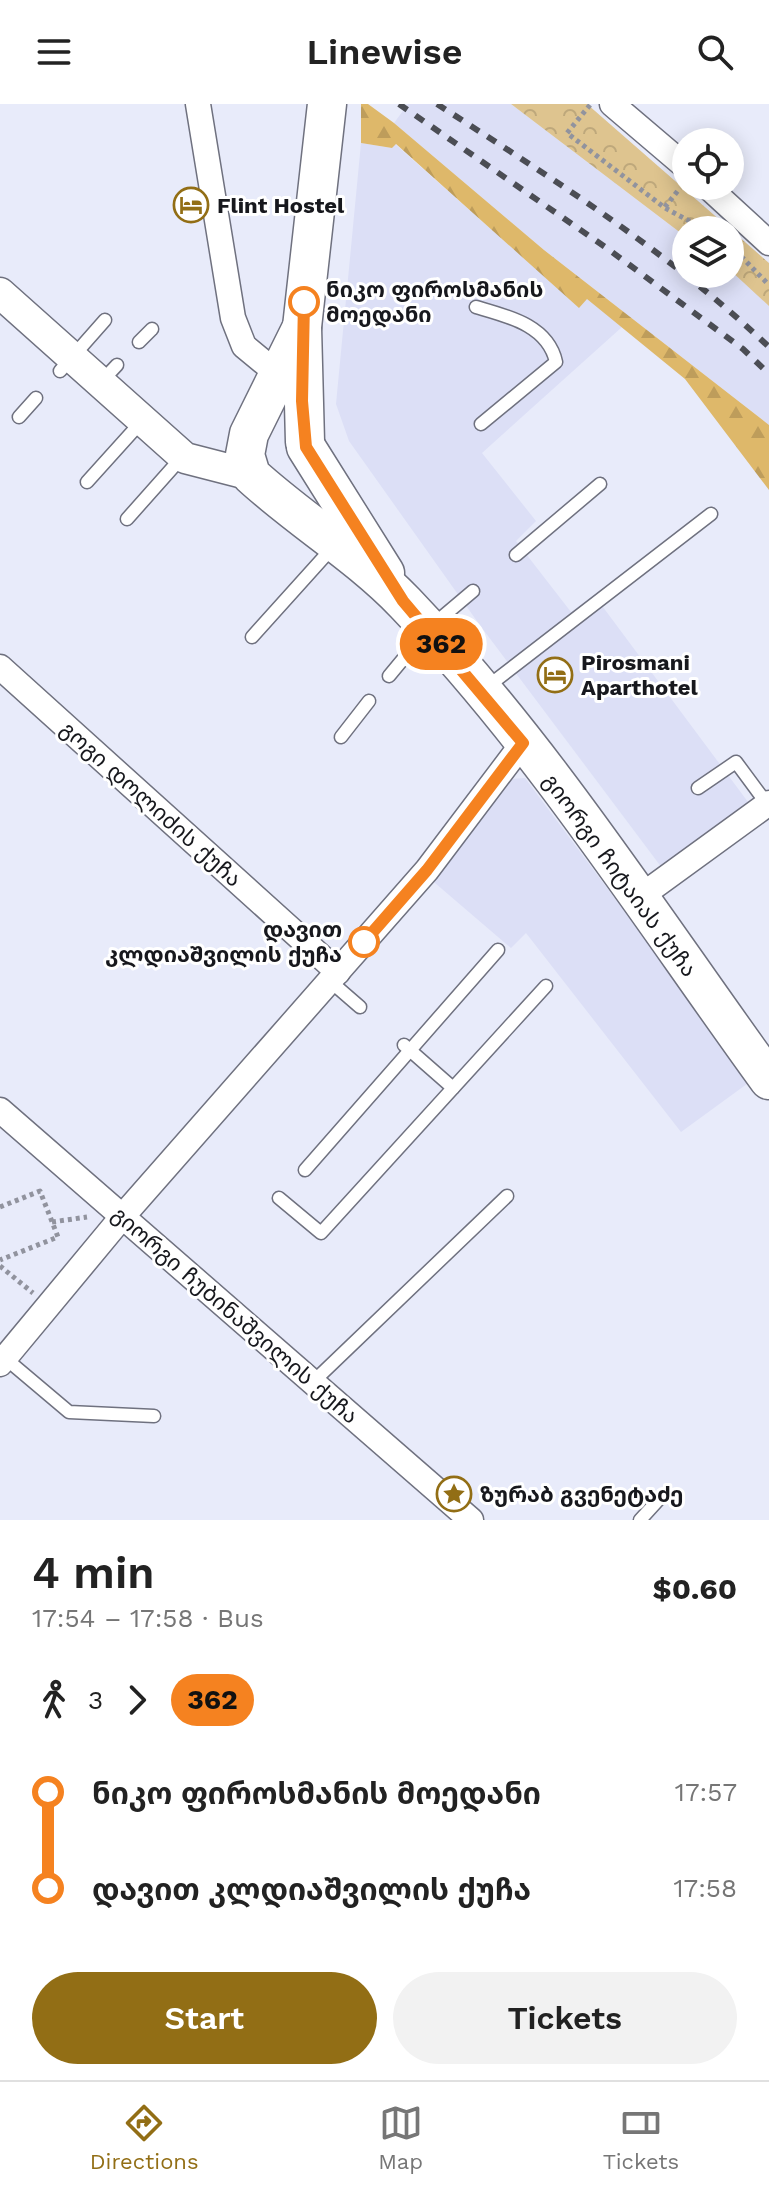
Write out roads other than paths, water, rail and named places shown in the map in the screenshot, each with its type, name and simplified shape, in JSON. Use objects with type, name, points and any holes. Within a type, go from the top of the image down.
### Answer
[{"type":"main road","points":[[302,327],[249,434],[245,455],[254,477],[278,482],[296,471],[305,444],[302,327],[327,104]]},
{"type":"main road","points":[[249,434],[269,426],[282,426],[305,444]]},
{"type":"main road","name":"გიორგი ჩიტაიას ქუჩა","points":[[305,444],[403,601]]},
{"type":"main road","name":"გიორგი ჩიტაიას ქუჩა","points":[[254,477],[403,601],[428,629],[523,743],[769,1080]]},
{"type":"street","points":[[198,104],[233,318],[244,346],[279,375]]},
{"type":"street","points":[[612,104],[672,155]]},
{"type":"street","points":[[722,200],[769,243]]},
{"type":"street","points":[[0,293],[66,364],[108,374],[142,421],[175,449],[200,464],[241,469],[254,477]]},
{"type":"street","points":[[175,449],[214,448],[231,444],[249,434]]},
{"type":"street","name":"გოგი დოლიძის ქუჩა","points":[[0,667],[334,977]]},
{"type":"street","points":[[3,1361],[122,1217],[427,870],[523,743]]},
{"type":"street","points":[[637,899],[768,804]]},
{"type":"street","name":"გიორგი ჩუბინაშვილის ქუჩა","points":[[0,1110],[471,1520]]},
{"type":"lane","points":[[476,307],[527,322],[554,354],[556,362],[481,424]]},
{"type":"lane","points":[[66,364],[105,320]]},
{"type":"lane","points":[[139,342],[152,329]]},
{"type":"lane","points":[[19,417],[36,398]]},
{"type":"lane","points":[[87,482],[142,421]]},
{"type":"lane","points":[[127,519],[175,449]]},
{"type":"lane","points":[[516,555],[600,484]]},
{"type":"lane","points":[[481,692],[711,514]]},
{"type":"lane","points":[[252,637],[335,544]]},
{"type":"lane","points":[[389,676],[428,629],[473,591]]},
{"type":"lane","points":[[341,737],[369,701]]},
{"type":"lane","points":[[698,788],[736,762],[768,804]]},
{"type":"lane","points":[[305,1170],[407,1048],[498,950]]},
{"type":"lane","points":[[334,977],[360,1007]]},
{"type":"lane","points":[[279,1198],[321,1233],[546,986]]},
{"type":"lane","points":[[407,1048],[453,1088]]},
{"type":"lane","points":[[313,1382],[507,1196]]},
{"type":"lane","points":[[3,1361],[69,1412],[154,1416]]},
{"type":"lane","points":[[640,1520],[661,1497]]},
{"type":"railway","points":[[399,104],[608,249],[743,349],[769,374]]},
{"type":"railway","points":[[437,104],[651,248],[769,347]]},
{"type":"place","name":"Flint Hostel","points":[[191,205]]},
{"type":"place","name":"ნიკო ფიროსმანის მოედანი","points":[[304,302]]},
{"type":"place","name":"Pirosmani Aparthotel","points":[[555,675]]},
{"type":"place","name":"დავით კლდიაშვილის ქუჩა","points":[[364,942]]},
{"type":"place","name":"ზურაბ გვენეტაძე","points":[[454,1494]]}]
